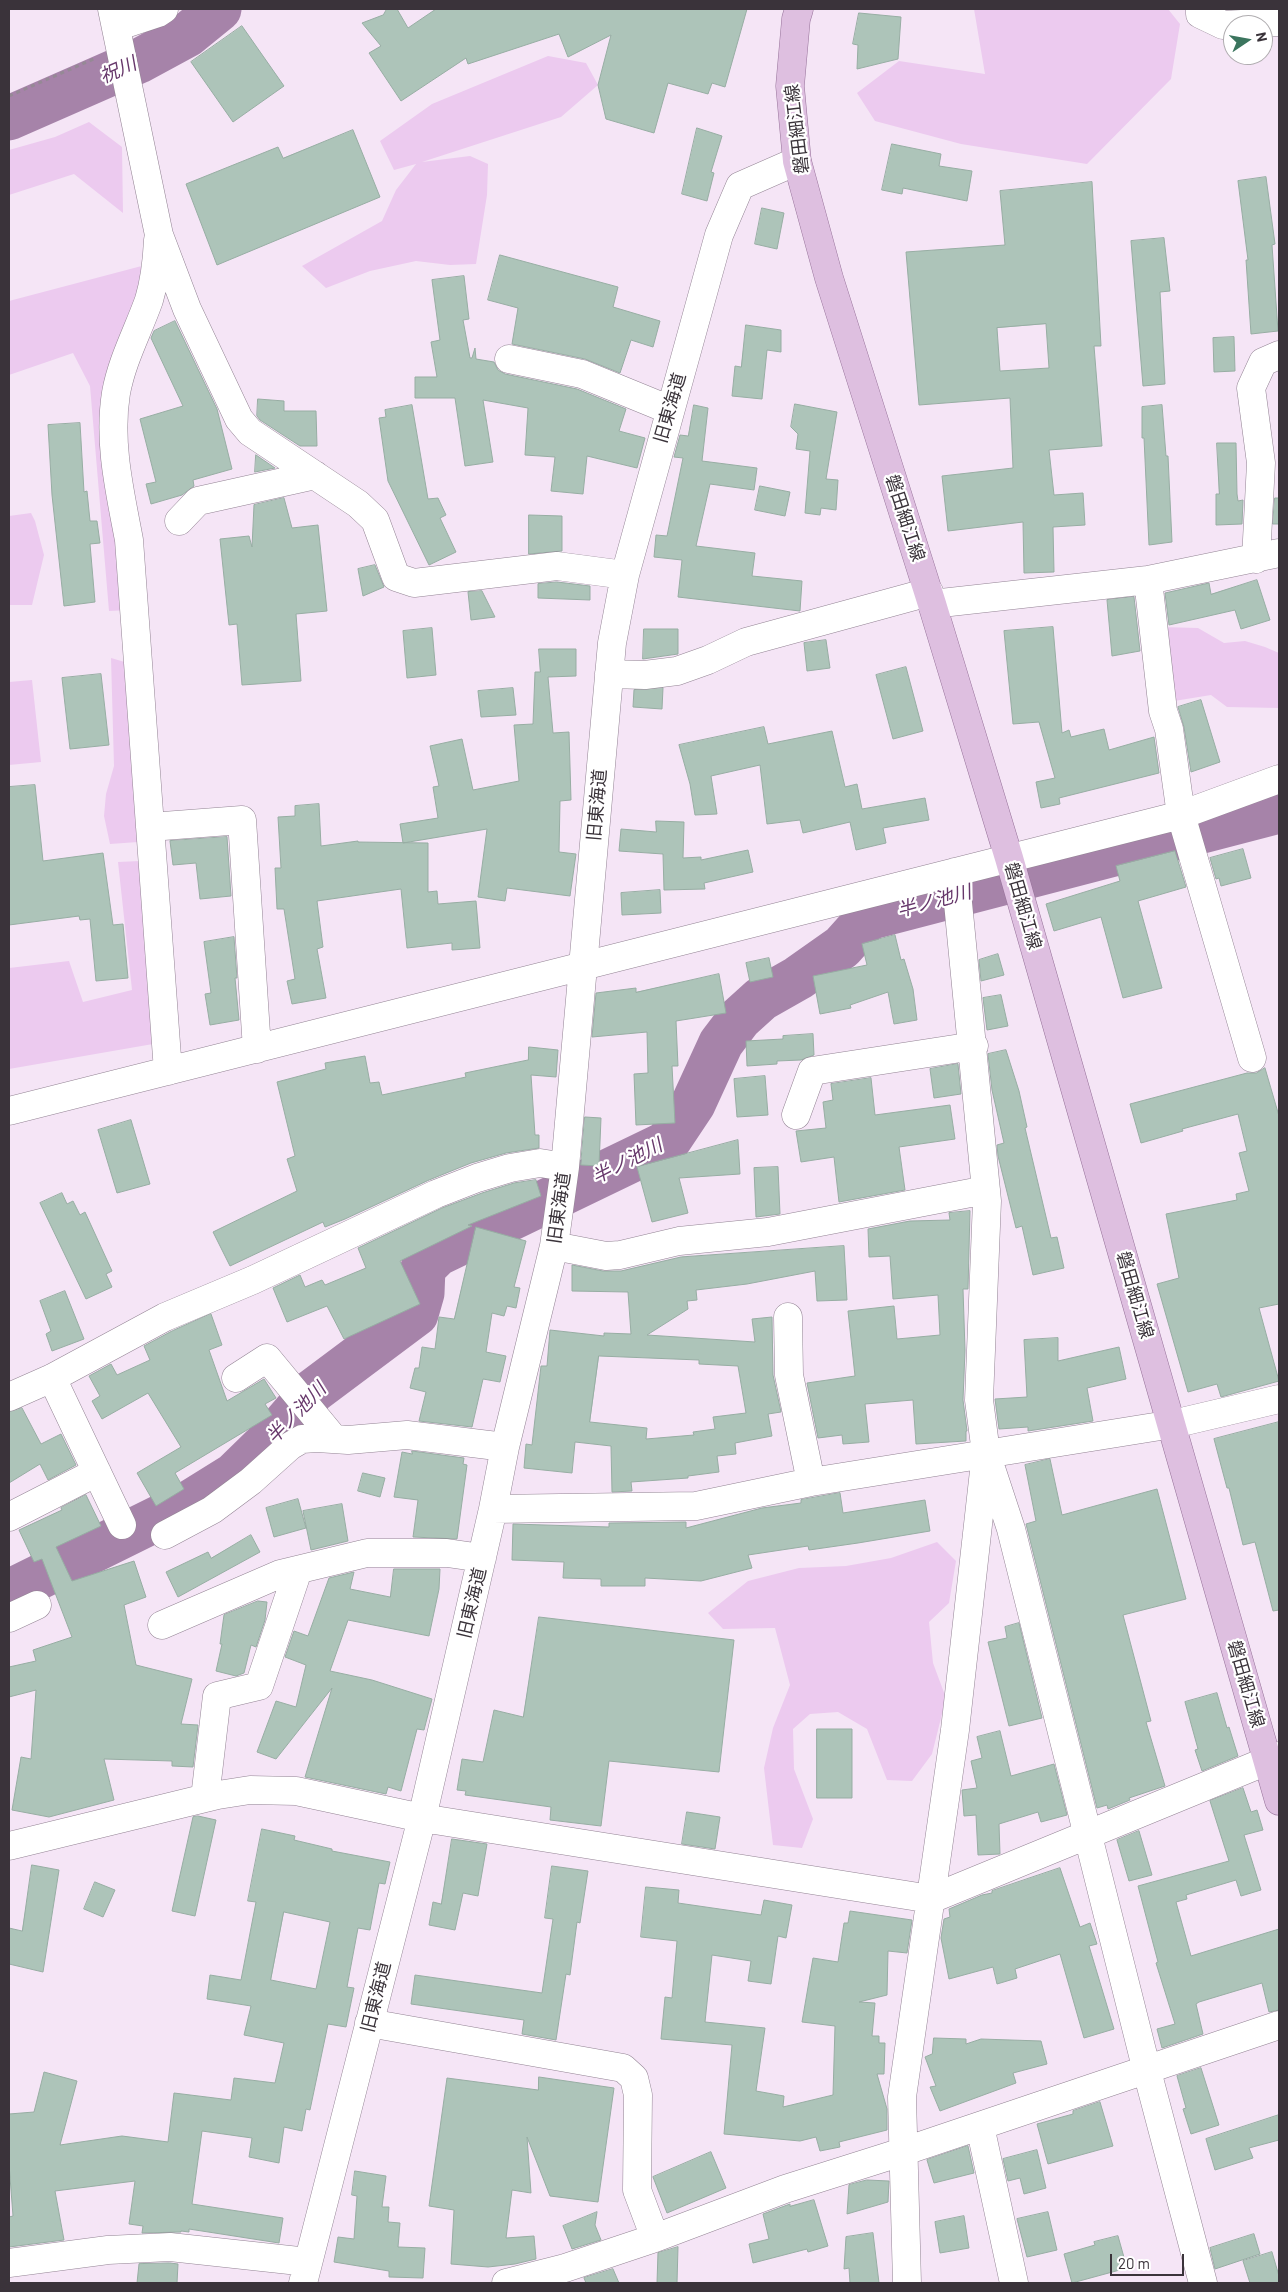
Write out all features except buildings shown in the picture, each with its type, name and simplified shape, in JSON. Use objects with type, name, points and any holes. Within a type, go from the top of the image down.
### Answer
[{"type":"main road","name":"磐田細江線","points":[[799,9],[796,19],[790,86],[797,161],[829,278],[930,598],[1009,858],[1173,1424],[1273,1758],[1279,1801]]},
{"type":"street","points":[[164,9],[158,13],[116,28],[159,235],[187,308],[239,419],[250,432],[358,504],[376,520],[396,577],[414,583],[557,566],[625,575]]},
{"type":"street","points":[[1200,9],[1200,14],[1223,25],[1279,22]]},
{"type":"street","name":"旧東海道","points":[[306,2273],[422,1818],[493,1509],[505,1447],[554,1246],[565,1167],[612,643],[625,575],[719,235],[740,186],[797,161]]},
{"type":"street","points":[[159,235],[156,266],[148,300],[127,354],[116,394],[114,454],[129,540],[168,1071]]},
{"type":"street","points":[[609,674],[646,675],[677,671],[708,660],[746,642],[930,598],[1148,580],[1268,556],[1261,463],[1251,388],[1263,362],[1279,355]]},
{"type":"street","points":[[509,358],[582,374],[670,410]]},
{"type":"street","points":[[179,521],[198,501],[315,475]]},
{"type":"street","points":[[1148,580],[1163,711],[1168,730],[1181,815],[1252,1058]]},
{"type":"street","points":[[9,1112],[1181,815],[1279,779]]},
{"type":"street","points":[[150,827],[242,820],[257,1049]]},
{"type":"street","points":[[955,872],[974,1046],[986,1190],[979,1400],[986,1453],[1011,1529],[1147,2071],[1203,2283]]},
{"type":"street","points":[[796,1115],[812,1071],[974,1046]]},
{"type":"street","points":[[9,1397],[52,1378],[165,1317],[253,1280],[444,1191],[510,1168],[540,1163],[565,1167]]},
{"type":"street","points":[[554,1246],[606,1256],[620,1255],[698,1238],[768,1232],[986,1190]]},
{"type":"street","points":[[788,1317],[789,1375],[811,1482]]},
{"type":"street","points":[[236,1378],[267,1358],[334,1439]]},
{"type":"street","points":[[52,1378],[122,1525]]},
{"type":"street","points":[[493,1509],[696,1506],[811,1482],[1173,1424],[1279,1399]]},
{"type":"street","points":[[165,1535],[212,1510],[251,1481],[290,1446],[302,1439],[348,1440],[407,1435],[505,1447]]},
{"type":"street","points":[[907,2283],[902,2097],[955,1730],[986,1453]]},
{"type":"street","points":[[9,1517],[97,1472]]},
{"type":"street","points":[[162,1625],[280,1574],[366,1553],[448,1553],[482,1558]]},
{"type":"street","points":[[205,1798],[217,1696],[259,1686],[298,1570]]},
{"type":"street","points":[[9,1618],[37,1605]]},
{"type":"street","points":[[9,1846],[205,1798],[250,1790],[296,1791],[422,1818],[930,1899],[1273,1758]]},
{"type":"street","points":[[370,2024],[623,2068],[634,2078],[638,2095],[637,2190],[655,2238]]},
{"type":"street","points":[[506,2283],[565,2268],[655,2238],[785,2189],[1147,2071],[1279,2025]]},
{"type":"street","points":[[980,2126],[1014,2283]]},
{"type":"street","points":[[9,2263],[108,2250],[170,2247],[306,2273]]},
{"type":"path","points":[[9,96],[116,28]]},
{"type":"shaded area","points":[[974,9],[1168,9],[1180,24],[1171,79],[1087,164],[961,144],[875,121],[857,93],[899,61],[985,74]]},
{"type":"shaded area","points":[[548,56],[586,63],[598,85],[561,117],[422,162],[470,156],[488,164],[487,195],[476,264],[450,265],[416,261],[370,271],[326,288],[302,266],[382,221],[396,190],[416,164],[394,170],[380,141],[432,104]]},
{"type":"shaded area","points":[[89,122],[122,147],[123,213],[74,174],[9,195],[9,150],[55,137]]},
{"type":"shaded area","points":[[153,263],[127,354],[121,454],[129,610],[109,611],[90,386],[73,353],[9,375],[9,301]]},
{"type":"shaded area","points":[[31,513],[44,555],[32,605],[9,605],[9,516]]},
{"type":"shaded area","points":[[1161,627],[1198,628],[1224,643],[1245,641],[1279,653],[1279,708],[1227,707],[1211,695],[1168,702]]},
{"type":"shaded area","points":[[111,658],[138,666],[138,842],[110,844],[104,816],[106,794],[114,766]]},
{"type":"shaded area","points":[[32,680],[41,762],[9,765],[9,682]]},
{"type":"shaded area","points":[[140,861],[153,1044],[9,1069],[9,968],[69,961],[83,1002],[132,990],[118,862]]},
{"type":"shaded area","points":[[937,1542],[956,1561],[949,1603],[929,1622],[933,1663],[946,1698],[932,1754],[912,1781],[887,1780],[867,1729],[838,1712],[810,1714],[793,1729],[794,1769],[813,1819],[802,1848],[773,1845],[764,1768],[773,1728],[790,1685],[775,1628],[723,1629],[708,1613],[748,1581],[799,1568],[846,1566],[891,1558]]},
{"type":"waterway","name":"祝川","points":[[9,118],[139,61],[187,35],[219,9]]},
{"type":"waterway","name":"半ノ池川","points":[[9,1592],[189,1503],[234,1475],[275,1435],[313,1391],[416,1314],[422,1293],[423,1268],[437,1254],[667,1143],[693,1104],[721,1043],[740,1018],[761,999],[798,978],[842,947],[868,918],[1279,811]]}]
